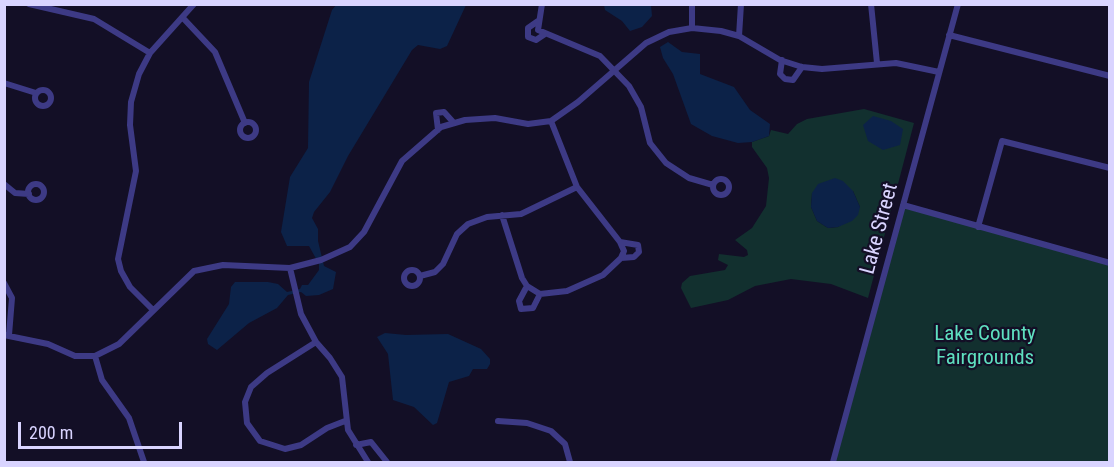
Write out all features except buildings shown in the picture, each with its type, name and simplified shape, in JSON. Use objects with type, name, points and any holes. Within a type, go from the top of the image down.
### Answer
[{"type":"street","points":[[29,4],[94,20],[150,52]]},
{"type":"street","points":[[152,309],[130,287],[121,271],[118,259],[136,171],[130,125],[131,102],[139,74],[150,52],[194,4]]},
{"type":"street","points":[[543,4],[538,30],[591,50],[614,69],[629,86],[641,107],[650,143],[666,163],[689,178],[713,184]]},
{"type":"street","points":[[692,4],[692,28]]},
{"type":"street","points":[[739,36],[741,4]]},
{"type":"street","points":[[871,4],[877,63]]},
{"type":"street","name":"Lake Street","points":[[833,462],[958,4]]},
{"type":"street","points":[[183,18],[215,52],[245,123]]},
{"type":"street","points":[[538,21],[528,28],[528,37],[536,40],[545,34]]},
{"type":"street","points":[[4,283],[12,298],[7,335],[48,344],[75,356],[95,356],[112,350],[185,277],[207,267],[224,265],[290,268],[308,265],[350,247],[364,232],[402,161],[438,130],[465,120],[495,118],[528,124],[551,121],[578,102],[646,43],[669,32],[692,28],[739,36],[782,60],[802,68],[822,69],[877,63],[911,65],[939,72]]},
{"type":"street","points":[[950,35],[1110,76]]},
{"type":"street","points":[[782,60],[780,74],[785,79],[794,80],[802,68]]},
{"type":"street","points":[[4,83],[36,93]]},
{"type":"street","points":[[438,130],[436,113],[444,112],[454,123]]},
{"type":"street","points":[[502,215],[522,278],[527,286],[540,294],[567,291],[603,275],[621,258],[624,250],[620,242],[577,187],[551,121]]},
{"type":"street","points":[[978,227],[1002,141],[1110,168]]},
{"type":"street","points":[[4,184],[15,193],[29,194]]},
{"type":"street","points":[[420,276],[435,272],[443,264],[457,234],[468,224],[487,216],[521,214],[577,187]]},
{"type":"street","points":[[903,205],[1110,263]]},
{"type":"street","points":[[620,242],[638,245],[639,252],[634,257],[621,258]]},
{"type":"street","points":[[290,268],[297,301],[316,342],[342,377],[346,397],[345,421],[356,445],[368,462]]},
{"type":"street","points":[[527,286],[519,301],[521,309],[533,308],[540,294]]},
{"type":"street","points":[[316,342],[267,373],[251,387],[245,402],[247,423],[260,441],[285,449],[301,445],[327,428],[345,421]]},
{"type":"street","points":[[95,356],[102,380],[129,418],[144,462]]},
{"type":"street","points":[[498,421],[527,423],[551,431],[565,444],[570,462]]},
{"type":"street","points":[[356,445],[371,442],[387,462]]},
{"type":"green space","points":[[864,109],[914,123],[868,298],[831,284],[791,279],[755,286],[728,300],[691,308],[681,288],[682,283],[690,276],[725,270],[728,265],[718,260],[719,254],[744,257],[748,255],[747,250],[735,240],[752,228],[766,206],[769,178],[767,168],[752,147],[752,142],[769,136],[771,130],[788,134],[797,124],[807,119]],"holes":[[[853,191],[860,207],[838,227],[828,228],[817,221],[811,207],[812,193]]]},
{"type":"green space","name":"Lake County Fairgrounds","points":[[902,206],[1109,262],[1109,462],[834,462]]},
{"type":"water","points":[[337,4],[466,5],[447,46],[440,49],[418,45],[412,50],[348,156],[330,192],[314,212],[312,218],[318,229],[318,241],[324,266],[336,272],[333,289],[319,295],[306,296],[301,292],[288,295],[277,308],[249,323],[217,350],[208,344],[207,339],[229,304],[231,287],[235,282],[268,282],[278,284],[287,292],[300,289],[302,285],[308,285],[319,270],[319,264],[309,246],[287,246],[281,232],[290,177],[308,148],[309,82],[332,10]]},
{"type":"water","points":[[604,5],[651,5],[652,16],[642,27],[630,31],[622,21],[605,10]]},
{"type":"water","points":[[668,42],[682,52],[700,54],[700,74],[734,87],[750,110],[770,124],[769,136],[752,142],[738,143],[712,136],[691,124],[673,74],[663,58],[660,47]]},
{"type":"water","points":[[873,116],[891,121],[903,129],[900,145],[883,150],[868,141],[863,125]]},
{"type":"water","points":[[835,178],[843,181],[853,191],[860,207],[858,215],[852,221],[838,227],[828,228],[817,221],[811,207],[812,193],[818,184]]},
{"type":"water","points":[[385,333],[448,334],[481,349],[490,359],[490,364],[487,369],[473,369],[469,376],[449,382],[437,423],[433,425],[414,407],[393,400],[388,354],[377,337]]}]
